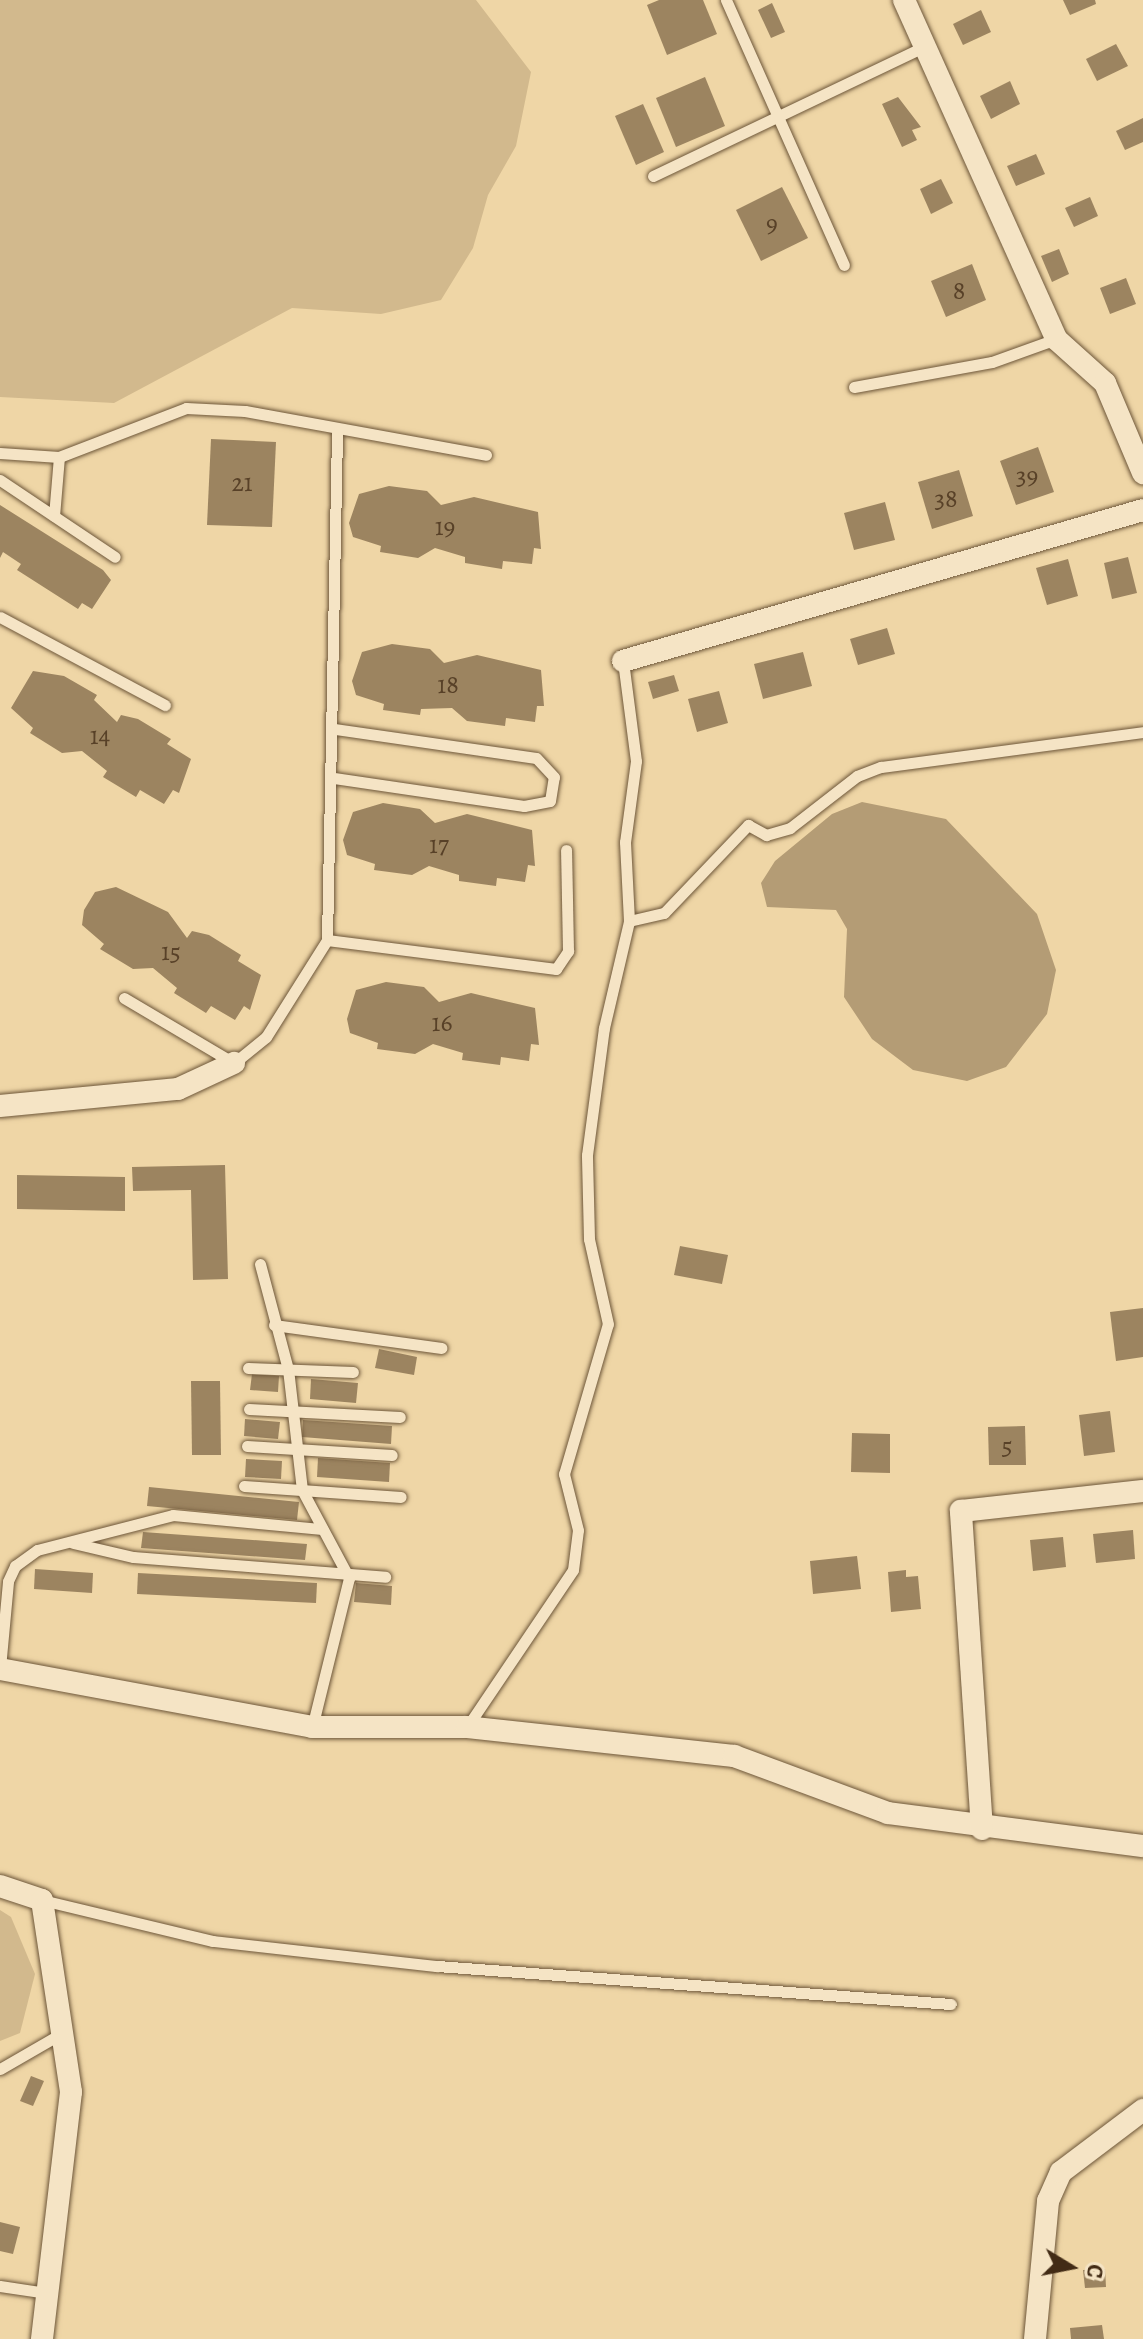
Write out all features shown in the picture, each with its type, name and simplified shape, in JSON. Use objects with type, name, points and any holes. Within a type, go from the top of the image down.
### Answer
[{"type":"street","points":[[904,0],[1056,339],[1105,383],[1143,473]]},
{"type":"street","points":[[623,661],[1143,510]]},
{"type":"street","points":[[0,1106],[178,1089],[234,1063]]},
{"type":"street","points":[[982,1829],[961,1511],[1143,1491]]},
{"type":"street","points":[[0,1669],[312,1727],[467,1727],[734,1756],[888,1813],[982,1829],[1143,1846]]},
{"type":"street","points":[[0,1886],[42,1900],[71,2092],[42,2339]]},
{"type":"street","points":[[1035,2339],[1048,2201],[1061,2172],[1143,2110]]},
{"type":"lane","points":[[726,0],[844,265]]},
{"type":"lane","points":[[653,176],[923,47]]},
{"type":"lane","points":[[854,387],[992,362],[1056,339]]},
{"type":"lane","points":[[0,453],[59,457],[186,408],[245,411],[337,433],[486,455]]},
{"type":"lane","points":[[124,998],[234,1063],[266,1037],[327,940],[334,778],[337,433]]},
{"type":"lane","points":[[54,516],[59,457]]},
{"type":"lane","points":[[0,480],[115,557]]},
{"type":"lane","points":[[0,617],[165,705]]},
{"type":"lane","points":[[467,1727],[573,1570],[578,1530],[564,1474],[608,1324],[589,1239],[587,1155],[604,1028],[629,921],[625,842],[636,761],[623,661]]},
{"type":"lane","points":[[334,729],[536,758],[554,777],[550,801],[524,806],[334,778]]},
{"type":"lane","points":[[629,921],[664,913],[748,825],[766,835],[790,828],[857,776],[881,767],[1143,732]]},
{"type":"lane","points":[[327,940],[556,969],[568,951],[566,850]]},
{"type":"lane","points":[[260,1264],[288,1369],[293,1449],[302,1490],[349,1578],[312,1727]]},
{"type":"lane","points":[[274,1325],[441,1348]]},
{"type":"lane","points":[[248,1368],[353,1372]]},
{"type":"lane","points":[[249,1409],[400,1417]]},
{"type":"lane","points":[[247,1446],[392,1455]]},
{"type":"lane","points":[[244,1486],[401,1497]]},
{"type":"lane","points":[[0,1669],[15,1566],[37,1550],[173,1515],[322,1529]]},
{"type":"lane","points":[[71,1543],[133,1557],[349,1578],[385,1577]]},
{"type":"lane","points":[[42,1900],[228,1943],[437,1966],[951,2004]]},
{"type":"lane","points":[[0,2069],[62,2033]]},
{"type":"lane","points":[[0,2286],[47,2293]]},
{"type":"shaded area","points":[[0,0],[476,0],[531,72],[516,146],[488,195],[473,248],[441,300],[381,314],[292,308],[114,403],[0,397]]},
{"type":"shaded area","points":[[862,802],[946,819],[1037,914],[1056,970],[1047,1014],[1006,1067],[967,1081],[913,1070],[872,1039],[844,997],[847,929],[836,910],[767,907],[761,883],[775,861],[832,814]]},
{"type":"shaded area","points":[[0,1910],[11,1917],[35,1974],[20,2033],[0,2041]]},
{"type":"building","points":[[659,0],[703,0],[717,34],[667,55],[647,5]]},
{"type":"building","points":[[1063,0],[1095,0],[1096,4],[1070,15]]},
{"type":"building","points":[[772,3],[785,32],[771,38],[758,10]]},
{"type":"building","points":[[981,10],[991,32],[963,45],[953,24]]},
{"type":"building","points":[[1116,44],[1128,66],[1097,81],[1086,59]]},
{"type":"building","points":[[705,77],[725,126],[676,147],[656,98]]},
{"type":"building","points":[[1010,81],[1020,104],[991,119],[980,96]]},
{"type":"building","points":[[898,97],[921,127],[912,130],[917,140],[902,147],[882,104]]},
{"type":"building","points":[[643,104],[664,152],[636,165],[615,116]]},
{"type":"building","points":[[1143,118],[1143,142],[1125,150],[1116,131]]},
{"type":"building","points":[[1036,154],[1045,174],[1016,186],[1007,166]]},
{"type":"building","points":[[941,179],[953,203],[931,214],[920,189]]},
{"type":"building","points":[[782,187],[808,238],[761,261],[736,210]]},
{"type":"building","points":[[1090,197],[1098,216],[1074,227],[1065,208]]},
{"type":"building","points":[[1059,249],[1069,274],[1052,282],[1041,256]]},
{"type":"building","points":[[972,264],[986,300],[946,317],[931,281]]},
{"type":"building","points":[[1126,278],[1136,304],[1110,314],[1100,288]]},
{"type":"building","points":[[211,439],[276,442],[272,527],[207,525]]},
{"type":"building","points":[[1038,447],[1054,492],[1016,505],[1000,461]]},
{"type":"building","points":[[959,470],[973,516],[932,529],[918,482]]},
{"type":"building","points":[[389,486],[427,491],[441,505],[474,497],[538,512],[541,549],[534,548],[532,564],[503,561],[502,569],[465,563],[465,557],[435,548],[418,558],[380,552],[381,546],[353,537],[349,523],[359,494]]},
{"type":"building","points":[[885,502],[895,540],[854,550],[844,513]]},
{"type":"building","points":[[0,505],[103,570],[111,580],[92,609],[82,603],[78,609],[17,570],[21,564],[3,552],[0,558]]},
{"type":"building","points":[[1128,557],[1137,593],[1112,599],[1104,563]]},
{"type":"building","points":[[1068,559],[1078,596],[1047,605],[1036,568]]},
{"type":"building","points":[[887,628],[895,654],[858,665],[850,639]]},
{"type":"building","points":[[392,644],[430,649],[444,663],[477,655],[541,670],[544,706],[537,706],[535,722],[506,718],[505,726],[467,721],[452,708],[421,709],[420,715],[383,710],[384,704],[356,695],[352,681],[362,652]]},
{"type":"building","points":[[803,652],[812,686],[763,699],[754,664]]},
{"type":"building","points":[[33,671],[64,676],[97,695],[94,700],[117,722],[121,715],[138,719],[171,739],[167,744],[191,759],[179,793],[173,790],[164,804],[140,790],[136,797],[103,777],[107,771],[82,751],[62,753],[30,733],[33,728],[11,708]]},
{"type":"building","points":[[674,675],[679,691],[653,699],[648,682]]},
{"type":"building","points":[[719,691],[728,723],[697,732],[688,699]]},
{"type":"building","points":[[383,803],[420,809],[435,823],[467,814],[532,830],[535,866],[528,865],[525,882],[497,878],[496,886],[459,881],[459,875],[429,866],[412,875],[374,870],[375,864],[347,855],[343,840],[353,812]]},
{"type":"building","points":[[116,887],[168,912],[187,938],[192,931],[209,935],[241,955],[238,961],[261,975],[250,1010],[244,1006],[235,1020],[211,1006],[206,1013],[174,993],[177,988],[153,968],[133,969],[100,949],[104,944],[82,925],[84,910],[95,892]]},
{"type":"building","points":[[386,982],[424,987],[439,1002],[471,993],[535,1008],[539,1045],[531,1044],[529,1061],[501,1057],[500,1065],[462,1060],[463,1053],[433,1044],[415,1054],[377,1049],[378,1043],[350,1033],[347,1019],[356,990]]},
{"type":"building","points":[[225,1165],[228,1279],[193,1280],[191,1190],[133,1191],[132,1167]]},
{"type":"building","points":[[17,1175],[125,1177],[125,1211],[17,1209]]},
{"type":"building","points":[[680,1246],[728,1255],[722,1284],[674,1275]]},
{"type":"building","points":[[1143,1308],[1143,1357],[1116,1361],[1110,1312]]},
{"type":"building","points":[[379,1349],[417,1357],[414,1375],[375,1368]]},
{"type":"building","points":[[252,1374],[279,1376],[278,1392],[250,1390]]},
{"type":"building","points":[[311,1379],[358,1383],[356,1403],[310,1399]]},
{"type":"building","points":[[191,1381],[220,1381],[221,1455],[192,1455]]},
{"type":"building","points":[[1110,1411],[1115,1452],[1084,1456],[1079,1415]]},
{"type":"building","points":[[245,1419],[280,1422],[278,1439],[244,1436]]},
{"type":"building","points":[[303,1420],[392,1426],[391,1444],[302,1437]]},
{"type":"building","points":[[1025,1426],[1026,1465],[989,1465],[988,1427]]},
{"type":"building","points":[[852,1433],[890,1434],[890,1473],[851,1472]]},
{"type":"building","points":[[318,1458],[390,1463],[389,1482],[317,1477]]},
{"type":"building","points":[[246,1459],[282,1461],[281,1479],[245,1477]]},
{"type":"building","points":[[149,1487],[299,1502],[297,1520],[147,1506]]},
{"type":"building","points":[[1133,1530],[1135,1559],[1096,1563],[1093,1534]]},
{"type":"building","points":[[143,1532],[307,1544],[305,1560],[141,1548]]},
{"type":"building","points":[[1063,1537],[1066,1567],[1033,1571],[1030,1540]]},
{"type":"building","points":[[857,1556],[861,1589],[813,1594],[810,1561]]},
{"type":"building","points":[[35,1569],[93,1573],[92,1593],[34,1589]]},
{"type":"building","points":[[906,1570],[906,1577],[918,1576],[921,1609],[891,1612],[888,1572]]},
{"type":"building","points":[[138,1573],[317,1583],[316,1603],[137,1594]]},
{"type":"building","points":[[356,1583],[392,1586],[391,1605],[354,1602]]},
{"type":"building","points":[[31,2076],[44,2081],[33,2106],[20,2101]]},
{"type":"building","points":[[0,2222],[20,2227],[13,2254],[0,2251]]},
{"type":"building","points":[[1105,2269],[1106,2287],[1085,2288],[1083,2270]]},
{"type":"building","points":[[1102,2325],[1104,2339],[1071,2339],[1070,2328]]}]
